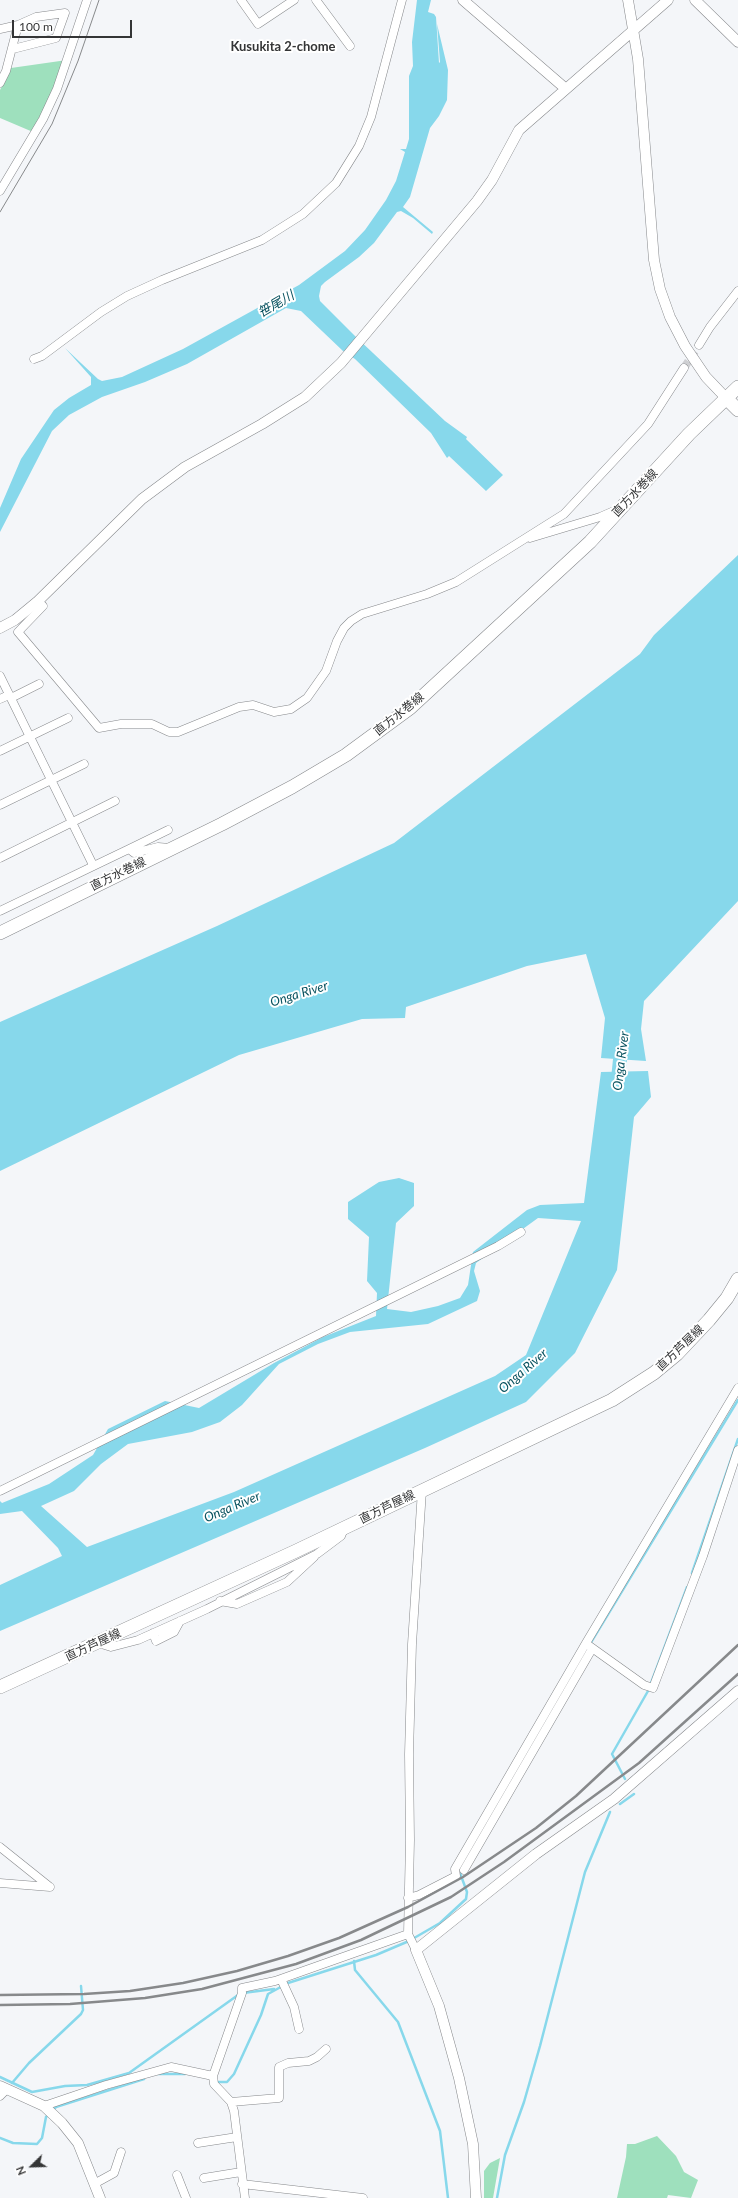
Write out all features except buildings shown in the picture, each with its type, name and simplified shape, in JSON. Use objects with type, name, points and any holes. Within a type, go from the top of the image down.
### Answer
[{"type":"main road","name":"直方水巻線","points":[[0,933],[173,848],[278,794],[339,759],[410,708],[590,542],[689,434],[732,404],[738,387]]},
{"type":"main road","name":"直方芦屋線","points":[[0,1687],[98,1643],[612,1400],[654,1373],[677,1354],[709,1320],[727,1298],[738,1280]]},
{"type":"street","points":[[1,186],[40,125],[57,89],[87,0]]},
{"type":"street","points":[[241,0],[258,24],[294,0]]},
{"type":"street","points":[[316,0],[350,46]]},
{"type":"street","points":[[34,359],[42,356],[101,312],[127,296],[162,280],[262,240],[303,214],[336,182],[359,146],[371,117],[402,0]]},
{"type":"street","points":[[463,0],[566,89]]},
{"type":"street","points":[[628,0],[634,31],[647,153],[654,260],[660,289],[670,317],[685,346],[706,377],[732,404]]},
{"type":"street","points":[[0,628],[15,620],[38,601],[142,499],[185,468],[306,397],[341,364],[477,201],[492,180],[519,130],[668,0]]},
{"type":"street","points":[[695,0],[738,42]]},
{"type":"street","points":[[0,29],[18,25],[36,17],[65,13],[56,38],[13,49]]},
{"type":"street","points":[[0,83],[13,49],[18,25]]},
{"type":"street","points":[[699,345],[710,327],[738,291]]},
{"type":"street","points":[[38,601],[43,606],[18,632],[99,728],[121,724],[152,724],[169,732],[178,732],[239,707],[254,705],[274,712],[291,709],[299,705],[307,698],[326,671],[337,641],[344,628],[351,621],[362,614],[427,594],[456,582],[564,514],[648,424],[684,368]]},
{"type":"street","points":[[526,539],[600,517],[622,506]]},
{"type":"street","points":[[0,676],[93,866]]},
{"type":"street","points":[[0,699],[10,697],[40,684]]},
{"type":"street","points":[[0,751],[68,718]]},
{"type":"street","points":[[0,805],[84,764]]},
{"type":"street","points":[[0,858],[115,801]]},
{"type":"street","points":[[0,911],[168,830]]},
{"type":"street","points":[[129,849],[134,853],[158,847],[173,848]]},
{"type":"street","points":[[0,1491],[498,1246],[520,1232]]},
{"type":"street","points":[[408,1898],[419,1895],[456,1876],[455,1869],[578,1657],[738,1388]]},
{"type":"street","points":[[464,1870],[591,1647],[649,1687],[653,1688],[703,1556],[738,1450]]},
{"type":"street","points":[[422,1490],[412,1644],[408,1898],[412,1942],[439,2006],[459,2078],[473,2144],[476,2198]]},
{"type":"street","points":[[220,1602],[237,1604],[287,1582],[306,1566],[316,1555],[341,1536],[345,1527]]},
{"type":"street","points":[[98,1643],[111,1647],[138,1640],[316,1555]]},
{"type":"street","points":[[244,2198],[234,2111],[231,2102],[214,2084],[213,2076],[242,1994],[242,1988],[281,1979],[412,1942],[614,1799],[738,1690]]},
{"type":"street","points":[[0,1847],[50,1887],[0,1883]]},
{"type":"street","points":[[281,1979],[294,2007],[299,2029]]},
{"type":"street","points":[[231,2102],[279,2098],[280,2067],[288,2063],[309,2061],[317,2057],[326,2048]]},
{"type":"street","points":[[44,2106],[106,2085],[171,2067],[213,2076]]},
{"type":"street","points":[[2,2090],[44,2106],[62,2123],[78,2143],[100,2198]]},
{"type":"street","points":[[198,2143],[237,2137]]},
{"type":"street","points":[[94,2184],[114,2172],[120,2152]]},
{"type":"street","points":[[204,2178],[241,2172]]},
{"type":"street","points":[[177,2175],[186,2198]]},
{"type":"street","points":[[242,2184],[363,2198]]},
{"type":"green space","points":[[67,60],[33,132],[0,118],[0,90],[11,68]]},
{"type":"green space","points":[[657,2136],[676,2156],[684,2172],[698,2180],[691,2198],[668,2195],[667,2198],[617,2198],[626,2157],[627,2144],[635,2144]]},
{"type":"green space","points":[[500,2158],[493,2198],[484,2198],[484,2171],[490,2163]]},
{"type":"water","name":"笹尾川","points":[[417,0],[431,0],[428,12],[434,14],[436,17],[439,63],[437,24],[448,70],[447,100],[439,116],[430,128],[410,197],[403,207],[433,232],[432,234],[413,218],[401,211],[397,212],[374,243],[359,257],[321,286],[319,296],[320,301],[355,336],[445,421],[467,437],[466,439],[503,475],[486,491],[449,456],[447,458],[431,433],[355,359],[343,351],[301,311],[286,308],[187,364],[145,382],[102,397],[69,415],[52,431],[0,532],[0,508],[21,459],[54,410],[69,398],[91,385],[91,377],[65,348],[98,379],[102,381],[122,377],[183,349],[299,285],[345,251],[365,230],[386,200],[396,181],[405,152],[400,149],[406,149],[409,139],[409,76],[413,66],[412,42]]},
{"type":"water","points":[[738,555],[738,901],[644,1001],[641,1029],[646,1061],[601,1058],[605,1018],[586,954],[527,966],[406,1007],[405,1018],[362,1019],[239,1055],[0,1171],[0,1022],[217,926],[394,843],[640,654],[654,635]]},
{"type":"water","points":[[648,1071],[651,1097],[634,1117],[617,1270],[575,1353],[526,1402],[425,1448],[0,1631],[0,1585],[62,1556],[58,1548],[22,1511],[0,1514],[0,1501],[2,1503],[49,1484],[93,1455],[108,1429],[165,1401],[199,1408],[274,1363],[323,1337],[376,1316],[377,1293],[367,1281],[369,1237],[348,1219],[348,1202],[379,1182],[399,1178],[414,1183],[414,1206],[396,1223],[387,1309],[411,1312],[438,1306],[460,1298],[468,1285],[473,1252],[527,1210],[540,1205],[584,1203],[601,1072]],"holes":[[[538,1218],[581,1221],[526,1355],[495,1376],[234,1492],[87,1547],[41,1506],[74,1491],[101,1464],[128,1444],[192,1432],[220,1422],[242,1405],[279,1364],[318,1344],[350,1332],[428,1324],[477,1301],[480,1291],[474,1271],[476,1263]]]},
{"type":"waterway","name":"Onga River","points":[[617,1089],[622,1040]]},
{"type":"waterway","points":[[590,1644],[738,1400]]},
{"type":"waterway","points":[[692,1573],[738,1439]]},
{"type":"waterway","points":[[625,1779],[612,1754],[648,1691],[687,1587]]},
{"type":"waterway","points":[[620,1804],[634,1794]]},
{"type":"waterway","points":[[497,2198],[505,2155],[524,2102],[540,2046],[585,1872],[610,1812]]},
{"type":"waterway","points":[[217,2082],[227,2082],[234,2074],[261,2015],[268,1994],[288,1983],[376,1955],[409,1941],[440,1923],[466,1899],[467,1892],[460,1873],[462,1869]]},
{"type":"waterway","points":[[354,1961],[355,1970],[398,2022],[440,2131],[448,2198]]},
{"type":"waterway","points":[[12,2083],[29,2063],[81,2014],[83,2010],[81,1986]]},
{"type":"waterway","points":[[243,1993],[274,1989]]},
{"type":"waterway","points":[[0,2077],[32,2092],[65,2086],[87,2085],[129,2073],[238,1995]]},
{"type":"waterway","points":[[158,2074],[185,2074]]},
{"type":"waterway","points":[[53,2110],[56,2107],[144,2079]]},
{"type":"waterway","points":[[0,2138],[13,2143],[37,2144],[42,2138],[46,2117],[49,2114]]},
{"type":"tunnel","points":[[684,368],[699,345]]},
{"type":"tram line","points":[[0,212],[52,124],[78,61],[99,0]]},
{"type":"railway","points":[[0,1995],[84,1994],[130,1991],[183,1983],[237,1971],[288,1956],[339,1938],[408,1907],[463,1877],[536,1828],[576,1796],[738,1645]]},
{"type":"railway","points":[[0,2005],[70,2004],[145,1998],[202,1989],[296,1964],[361,1940],[451,1897],[504,1862],[639,1763],[738,1674]]},
{"type":"district","name":"Kusukita 2-chome","points":[[283,47]]}]
